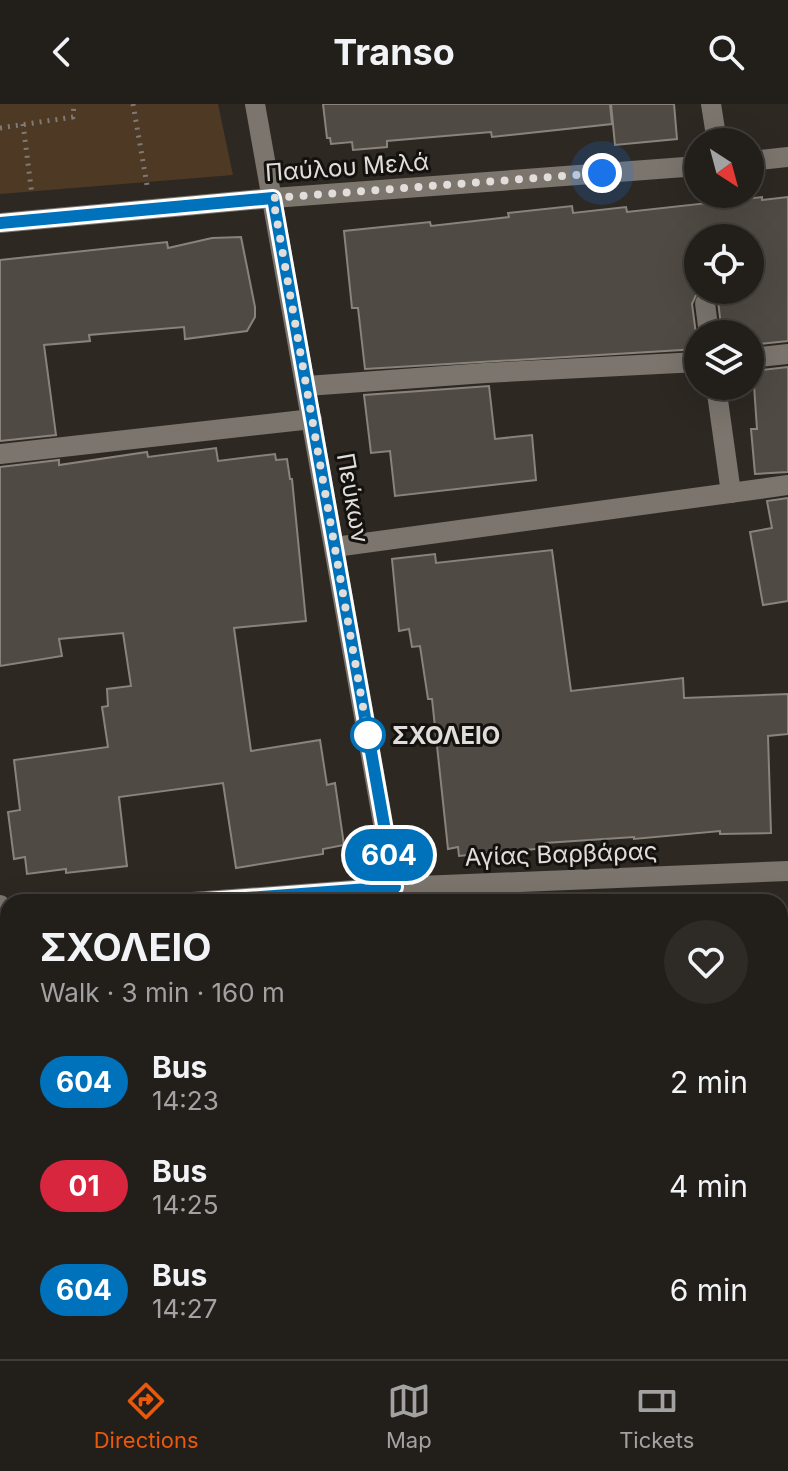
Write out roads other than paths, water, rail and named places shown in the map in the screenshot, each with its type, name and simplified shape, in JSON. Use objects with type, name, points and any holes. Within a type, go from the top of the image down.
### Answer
[{"type":"street","name":"Πεύκων","points":[[255,104],[396,894]]},
{"type":"street","points":[[711,104],[715,128]]},
{"type":"street","points":[[764,160],[788,157]]},
{"type":"street","name":"Παύλου Μελά","points":[[0,223],[273,198],[684,167]]},
{"type":"street","points":[[764,357],[788,354]]},
{"type":"street","points":[[307,386],[684,363]]},
{"type":"street","points":[[718,400],[731,493]]},
{"type":"street","points":[[0,454],[312,419]]},
{"type":"street","points":[[335,547],[788,485]]},
{"type":"street","name":"Αγίας Βαρβάρας","points":[[396,894],[788,871]]},
{"type":"place","name":"ΣΧΟΛΕΙΟ","points":[[368,735]]}]
